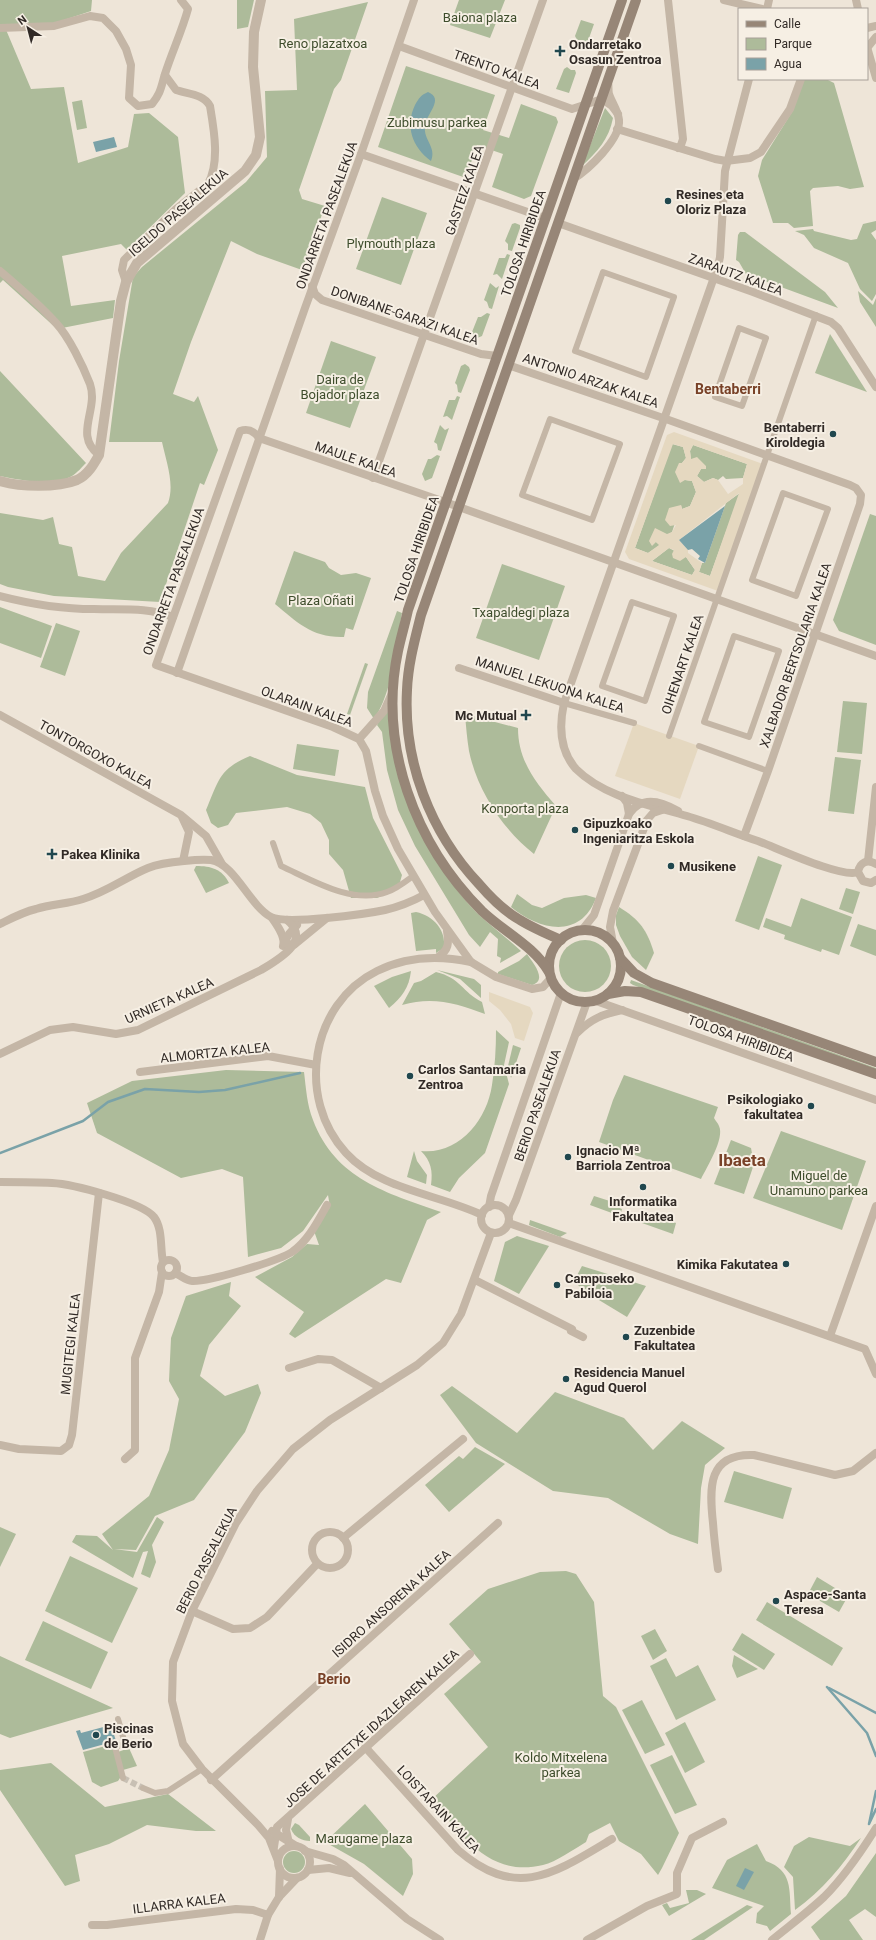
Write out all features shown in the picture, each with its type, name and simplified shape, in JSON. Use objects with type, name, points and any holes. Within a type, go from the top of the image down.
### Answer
[{"type":"main road","name":"TOLOSA HIRIBIDEA","points":[[550,975],[533,952],[483,911],[456,881],[429,842],[415,813],[400,766],[393,712],[393,691],[398,652],[408,610],[622,0]]},
{"type":"main road","name":"TOLOSA HIRIBIDEA","points":[[561,940],[540,932],[519,920],[493,900],[473,878],[441,835],[428,808],[413,761],[409,742],[407,691],[415,640],[421,615],[636,0]]},
{"type":"main road","points":[[582,930],[596,932],[613,943],[620,958],[620,974],[614,988],[608,994],[592,1002],[578,1002],[561,993],[550,975],[550,956],[561,940],[574,932],[582,930]]},
{"type":"main road","name":"TOLOSA HIRIBIDEA","points":[[620,958],[634,973],[652,983],[876,1062]]},
{"type":"main road","name":"TOLOSA HIRIBIDEA","points":[[608,994],[625,991],[642,992],[876,1074]]},
{"type":"street","points":[[0,28],[54,26],[90,16],[103,18],[116,31],[126,49],[131,65],[129,98],[138,106],[152,104],[160,94],[188,9],[181,0]]},
{"type":"street","name":"IGELDO PASEALEKUA","points":[[0,481],[7,483],[49,486],[78,480],[91,469],[99,455],[121,302],[126,282],[137,263],[246,171],[256,155],[260,137],[253,67],[254,32],[261,0]]},
{"type":"street","name":"ONDARRETA PASEALEKUA","points":[[259,438],[255,432],[246,429],[240,431],[156,665],[176,673],[259,438],[312,286],[361,154],[414,0]]},
{"type":"street","name":"GASTEIZ KALEA","points":[[373,478],[475,195],[543,0]]},
{"type":"street","points":[[668,0],[682,139],[682,145],[678,148]]},
{"type":"street","points":[[724,0],[758,8]]},
{"type":"street","points":[[868,46],[876,37]]},
{"type":"street","name":"TRENTO KALEA","points":[[399,46],[572,109],[602,99]]},
{"type":"street","points":[[868,50],[876,78]]},
{"type":"street","points":[[126,282],[122,270],[124,260],[175,210],[208,184],[211,178],[214,156],[210,106],[208,101],[196,94],[176,90],[165,75]]},
{"type":"street","points":[[573,179],[588,170],[601,155],[620,122],[609,94],[608,80]]},
{"type":"street","points":[[749,80],[732,146],[726,161],[720,257],[714,278],[666,419],[564,703],[560,730],[567,754],[575,767],[587,779],[619,795],[662,810],[688,816],[838,872],[853,874],[858,872],[861,865],[872,862],[876,787]]},
{"type":"street","points":[[617,129],[726,161],[750,158],[761,152],[790,109],[801,80]]},
{"type":"street","points":[[602,99],[612,106],[618,114]]},
{"type":"street","points":[[361,154],[475,195],[545,218]]},
{"type":"street","name":"ZARAUTZ KALEA","points":[[558,223],[714,278],[816,315],[831,322],[838,328],[876,387]]},
{"type":"street","points":[[0,270],[56,323],[69,342],[90,385],[92,395],[87,429],[88,442],[92,449],[99,455]]},
{"type":"street","points":[[603,272],[674,297],[646,377],[575,351],[603,272]]},
{"type":"street","name":"DONIBANE-GARAZI KALEA","points":[[312,286],[316,294],[322,300],[484,355],[497,356]]},
{"type":"street","name":"OIHENART KALEA","points":[[669,736],[816,315]]},
{"type":"street","points":[[739,328],[766,338],[742,406],[715,397],[739,328]]},
{"type":"street","name":"ANTONIO ARZAK KALEA","points":[[508,365],[666,419],[850,485]]},
{"type":"street","points":[[550,419],[620,444],[592,520],[522,495],[550,419]]},
{"type":"street","name":"MAULE KALEA","points":[[259,438],[445,502],[876,656]]},
{"type":"street","name":"XALBADOR BERTSOLARIA KALEA","points":[[744,836],[768,771],[861,499],[858,491],[850,485]]},
{"type":"street","points":[[783,493],[828,509],[796,596],[752,580],[783,493]]},
{"type":"street","points":[[0,596],[49,606],[146,610],[173,617]]},
{"type":"street","points":[[632,602],[674,616],[645,701],[602,686],[632,602]]},
{"type":"street","points":[[734,636],[779,651],[749,737],[704,722],[734,636]]},
{"type":"street","name":"MANUEL LEKUONA KALEA","points":[[459,668],[564,703],[634,723]]},
{"type":"street","name":"OLARAIN KALEA","points":[[176,673],[333,727],[359,739],[366,751],[374,791],[383,816],[413,876],[447,930],[471,962]]},
{"type":"street","points":[[359,739],[384,711],[393,691]]},
{"type":"street","name":"TONTORGOXO KALEA","points":[[0,716],[181,815],[206,836],[222,864],[237,880],[250,898],[272,918]]},
{"type":"street","points":[[699,746],[768,771]]},
{"type":"street","points":[[619,795],[627,803],[629,814]]},
{"type":"street","points":[[582,930],[594,915],[629,814],[641,803],[655,801],[669,806],[688,816]]},
{"type":"street","points":[[613,943],[610,927],[613,911],[647,820],[653,813],[662,810]]},
{"type":"street","points":[[181,815],[189,832],[183,861]]},
{"type":"street","points":[[274,842],[281,866],[344,892],[375,896],[388,892],[413,876]]},
{"type":"street","points":[[0,924],[37,908],[83,900],[102,893],[149,867],[160,864],[183,861],[212,860],[222,864]]},
{"type":"street","points":[[858,872],[863,882],[871,883],[876,880]]},
{"type":"street","points":[[272,918],[305,920],[385,910],[424,894]]},
{"type":"street","points":[[272,918],[284,943]]},
{"type":"street","name":"URNIETA KALEA","points":[[0,1054],[50,1030],[73,1026],[116,1034],[138,1030],[261,970],[276,961],[294,944],[327,918]]},
{"type":"street","points":[[284,943],[294,944],[297,934],[295,926],[287,920]]},
{"type":"street","points":[[276,961],[284,943],[295,926],[305,920]]},
{"type":"street","points":[[438,957],[447,949],[449,942],[447,930]]},
{"type":"street","points":[[482,1215],[380,1177],[357,1163],[335,1139],[320,1108],[316,1089],[316,1065],[321,1038],[333,1012],[352,989],[372,974],[392,965],[414,958],[448,957],[471,962],[490,974],[532,989],[543,987],[550,975]]},
{"type":"street","name":"BERIO PASEALEKUA","points":[[489,1207],[491,1196],[561,993]]},
{"type":"street","name":"BERIO PASEALEKUA","points":[[509,1219],[574,1036],[592,1002]]},
{"type":"street","name":"TOLOSA HIRIBIDEA","points":[[592,1002],[622,1010],[876,1100]]},
{"type":"street","points":[[574,1036],[588,1022],[598,1017],[622,1010]]},
{"type":"street","name":"ALMORTZA KALEA","points":[[140,1072],[268,1056],[316,1065]]},
{"type":"street","points":[[0,1182],[54,1183],[99,1193],[141,1208],[154,1217],[160,1230],[163,1262],[161,1266],[162,1272],[159,1292],[135,1358],[135,1450],[125,1459]]},
{"type":"street","name":"MUGITEGI KALEA","points":[[0,1445],[19,1449],[61,1451],[69,1445],[72,1435],[99,1193]]},
{"type":"street","points":[[175,1273],[190,1281],[214,1279],[267,1262],[292,1252],[310,1234],[327,1205]]},
{"type":"street","points":[[509,1219],[506,1229],[500,1233],[491,1233],[484,1228],[482,1215],[489,1207],[501,1206],[509,1219],[865,1348],[876,1374]]},
{"type":"street","points":[[830,1336],[876,1206]]},
{"type":"street","name":"BERIO PASEALEKUA","points":[[278,1861],[269,1838],[258,1825],[211,1780],[183,1744],[172,1700],[173,1662],[192,1611],[236,1523],[257,1491],[293,1450],[330,1420],[417,1365],[443,1342],[462,1314],[491,1233]]},
{"type":"street","points":[[162,1272],[168,1276],[175,1273],[177,1268],[174,1262],[168,1260],[163,1262]]},
{"type":"street","points":[[475,1280],[572,1329],[583,1337]]},
{"type":"street","points":[[289,1368],[318,1358],[332,1360],[381,1388]]},
{"type":"street","points":[[343,1538],[463,1439]]},
{"type":"street","points":[[718,1569],[711,1504],[712,1480],[718,1468],[727,1459],[745,1454],[754,1455],[835,1475],[852,1471],[876,1453]]},
{"type":"street","name":"ISIDRO ANSORENA KALEA","points":[[211,1780],[498,1523]]},
{"type":"street","points":[[328,1532],[338,1534],[343,1538],[347,1545],[348,1554],[343,1563],[332,1568],[323,1567],[317,1564],[312,1553],[312,1546],[318,1536],[328,1532]]},
{"type":"street","points":[[192,1611],[233,1629],[250,1628],[267,1617],[317,1564]]},
{"type":"street","name":"JOSE DE ARTETXE IDAZLEAREN KALEA","points":[[275,1833],[278,1827],[470,1654]]},
{"type":"street","points":[[118,1719],[125,1744],[116,1747],[124,1778]]},
{"type":"street","name":"LOISTARAIN KALEA","points":[[366,1748],[458,1850],[475,1864],[493,1874],[519,1878],[537,1877],[564,1867],[612,1839]]},
{"type":"street","points":[[143,1788],[155,1793],[168,1791],[202,1770]]},
{"type":"street","name":"JOSE DE ARTETXE IDAZLEAREN KALEA","points":[[288,1819],[286,1830],[292,1844]]},
{"type":"street","points":[[587,1940],[647,1906],[677,1894],[676,1873],[692,1838],[724,1822]]},
{"type":"street","name":"BERIO PASEALEKUA","points":[[258,1825],[275,1833],[292,1844]]},
{"type":"street","points":[[772,1940],[811,1909],[837,1883],[856,1859],[876,1828]]},
{"type":"street","points":[[274,1848],[275,1833]]},
{"type":"street","points":[[279,1897],[280,1869],[278,1861],[282,1852],[292,1844],[305,1851],[332,1859],[354,1875],[407,1919],[440,1940]]},
{"type":"street","points":[[305,1851],[310,1860],[308,1870]]},
{"type":"street","points":[[260,1940],[268,1915],[279,1897],[297,1878],[308,1870],[329,1868],[354,1875]]},
{"type":"street","points":[[280,1869],[287,1876],[297,1878]]},
{"type":"street","name":"ILLARRA KALEA","points":[[92,1924],[106,1925],[236,1909],[253,1910],[268,1915]]},
{"type":"street","points":[[598,1940],[605,1931]]},
{"type":"green space","points":[[0,0],[92,0],[91,11],[52,24],[4,25],[31,89],[64,87],[78,163],[128,147],[134,114],[149,113],[178,137],[185,193],[127,250],[121,244],[62,256],[71,306],[115,300],[113,318],[57,329],[3,280],[0,283]]},
{"type":"green space","points":[[237,0],[254,0],[248,27],[237,29]]},
{"type":"green space","name":"Baiona plaza","points":[[459,0],[505,0],[490,38],[450,25]]},
{"type":"green space","name":"Reno plazatxoa","points":[[368,2],[341,80],[334,89],[299,190],[302,199],[325,206],[302,270],[257,254],[231,241],[191,342],[173,394],[194,402],[198,396],[218,450],[204,485],[200,483],[160,602],[54,596],[0,584],[0,513],[43,520],[53,517],[59,544],[72,547],[78,576],[105,581],[121,553],[168,503],[171,488],[168,465],[162,442],[109,442],[119,361],[133,277],[142,267],[246,182],[267,157],[265,91],[297,90],[294,19]]},
{"type":"green space","points":[[581,20],[594,24],[588,41],[584,43],[582,40],[577,40],[575,36]]},
{"type":"green space","name":"Zubimusu parkea","points":[[406,66],[495,95],[483,130],[509,138],[521,104],[556,117],[558,122],[531,196],[524,199],[492,187],[503,154],[477,145],[466,178],[378,147]]},
{"type":"green space","points":[[567,67],[571,70],[575,70],[576,73],[569,93],[556,89],[564,69]]},
{"type":"green space","points":[[804,80],[828,80],[834,83],[864,187],[850,189],[838,186],[813,188],[810,191],[813,226],[794,228],[788,223],[773,223],[758,176],[762,160],[792,112]]},
{"type":"green space","points":[[82,100],[87,128],[77,130],[72,102]]},
{"type":"green space","points":[[605,108],[613,118],[609,132],[602,145],[582,166]]},
{"type":"green space","name":"Plymouth plaza","points":[[382,197],[427,213],[401,285],[356,269]]},
{"type":"green space","points":[[876,221],[876,230],[871,233],[876,240],[876,294],[872,301],[860,289],[848,263],[814,248],[804,235],[795,231],[813,229],[814,231],[851,240],[857,239],[863,224]]},
{"type":"green space","points":[[515,223],[520,225],[520,228],[512,251],[508,250],[508,244],[505,241],[512,224]]},
{"type":"green space","points":[[740,232],[745,232],[825,292],[838,308],[746,274],[739,262],[736,260],[738,235]]},
{"type":"green space","points":[[507,254],[510,255],[502,279],[497,274],[493,275],[499,258],[505,258]]},
{"type":"green space","points":[[490,283],[496,288],[499,286],[492,309],[489,308],[487,302],[484,300]]},
{"type":"green space","points":[[858,291],[873,305],[876,298],[876,327],[860,302]]},
{"type":"green space","points":[[487,313],[490,314],[482,336],[475,339],[472,332],[478,317],[481,317]]},
{"type":"green space","points":[[830,334],[867,392],[815,373]]},
{"type":"green space","name":"Daira de Bojador plaza","points":[[331,341],[376,357],[350,428],[306,413]]},
{"type":"green space","points":[[465,364],[470,370],[461,393],[458,392],[457,385],[455,383],[461,366]]},
{"type":"green space","points":[[0,371],[86,463],[74,475],[56,481],[46,482],[27,481],[0,476]]},
{"type":"green space","points":[[457,396],[460,397],[452,420],[447,416],[443,417],[449,400],[455,400]]},
{"type":"green space","points":[[440,425],[445,430],[449,428],[441,451],[438,450],[437,444],[434,442]]},
{"type":"green space","points":[[672,444],[683,447],[686,458],[682,463],[685,480],[692,481],[696,492],[690,506],[682,509],[681,505],[672,532],[656,542],[660,545],[648,553],[635,548]]},
{"type":"green space","points":[[693,445],[747,464],[743,478],[726,479],[723,476],[718,480],[713,478],[704,482],[697,476],[701,469],[695,459],[691,460],[690,451]]},
{"type":"green space","points":[[437,455],[440,456],[432,478],[425,481],[422,474],[428,459],[431,459]]},
{"type":"green space","points":[[740,493],[710,576],[699,572],[702,563],[705,563],[726,503]]},
{"type":"green space","points":[[870,514],[876,516],[876,645],[839,631],[833,620]]},
{"type":"green space","points":[[669,548],[686,557],[695,570],[692,575],[652,561]]},
{"type":"green space","name":"Plaza Oñati","points":[[294,551],[325,562],[329,568],[341,575],[356,573],[371,578],[353,630],[346,628],[344,637],[333,637],[314,632],[298,623],[275,604]]},
{"type":"green space","name":"Txapaldegi plaza","points":[[502,564],[565,586],[539,660],[476,638]]},
{"type":"green space","points":[[0,607],[52,626],[41,658],[0,643]]},
{"type":"green space","points":[[397,611],[402,613],[393,668],[386,696],[374,719],[367,708],[368,692]]},
{"type":"green space","points":[[56,623],[80,631],[65,676],[40,667]]},
{"type":"green space","points":[[365,663],[368,664],[350,715],[347,714]]},
{"type":"green space","points":[[843,701],[867,703],[862,754],[837,752]]},
{"type":"green space","points":[[389,710],[390,732],[398,774],[404,794],[420,832],[443,870],[468,903],[482,918],[521,951],[500,963],[501,958],[497,956],[498,939],[490,932],[480,947],[469,935],[415,846],[398,810],[387,770],[382,732],[377,725],[381,718]]},
{"type":"green space","name":"Konporta plaza","points":[[465,714],[518,728],[519,740],[524,760],[541,788],[556,806],[534,854],[502,821],[478,780],[469,751]]},
{"type":"green space","points":[[297,744],[339,750],[335,776],[293,769]]},
{"type":"green space","points":[[250,756],[297,775],[365,787],[373,818],[402,875],[398,889],[377,898],[351,898],[343,870],[329,854],[329,840],[321,823],[310,814],[287,807],[236,813],[228,825],[218,828],[211,823],[206,810],[217,783],[232,766]]},
{"type":"green space","points":[[835,757],[861,760],[854,814],[828,811]]},
{"type":"green space","points":[[758,856],[782,865],[759,930],[735,921]]},
{"type":"green space","points":[[196,866],[216,869],[223,874],[229,883],[206,893],[194,870]]},
{"type":"green space","points":[[846,888],[860,892],[853,914],[839,909]]},
{"type":"green space","points":[[517,894],[532,905],[542,908],[564,898],[586,895],[596,898],[589,911],[580,920],[569,925],[558,927],[534,921],[511,907]]},
{"type":"green space","points":[[801,898],[852,917],[839,955],[822,949],[821,952],[784,939],[785,935],[763,927],[766,918],[791,927]]},
{"type":"green space","points":[[619,907],[632,916],[642,926],[649,938],[654,953],[646,970],[632,957],[620,936],[616,925],[616,915]]},
{"type":"green space","points":[[416,912],[433,920],[441,930],[444,948],[436,953],[436,949],[416,951],[411,913]]},
{"type":"green space","points":[[858,924],[876,930],[876,956],[850,946]]},
{"type":"green space","points":[[580,940],[590,940],[604,947],[611,961],[611,971],[604,985],[590,992],[580,992],[570,988],[563,981],[559,971],[559,961],[563,951],[570,944]]},
{"type":"green space","points":[[527,954],[538,971],[539,979],[537,983],[532,985],[498,974],[498,972],[519,961]]},
{"type":"green space","points":[[437,970],[474,979],[481,985],[481,998],[460,979]]},
{"type":"green space","points":[[411,971],[407,987],[398,1000],[389,1008],[374,986],[392,977]]},
{"type":"green space","points":[[436,972],[456,981],[470,994],[482,1002],[485,1014],[444,1002],[424,1001],[402,1005],[414,983],[421,981]]},
{"type":"green space","points":[[631,980],[876,1068],[876,1070],[633,985],[630,983]]},
{"type":"green space","points":[[496,1030],[509,1042],[504,1065],[509,1084],[485,1153],[459,1178],[450,1192],[431,1185],[432,1175],[429,1162],[421,1151],[435,1151],[459,1141],[469,1133],[484,1111],[492,1085]]},
{"type":"green space","points":[[513,1045],[521,1048],[511,1078],[508,1066]]},
{"type":"green space","points":[[226,1070],[304,1072],[308,1102],[313,1120],[323,1140],[335,1157],[349,1170],[365,1181],[401,1198],[441,1212],[427,1220],[401,1283],[386,1279],[295,1338],[289,1334],[304,1312],[255,1277],[292,1257],[307,1244],[319,1245],[314,1231],[330,1207],[328,1195],[303,1231],[281,1248],[248,1257],[243,1177],[222,1169],[181,1178],[97,1133],[87,1103],[132,1081]]},
{"type":"green space","points":[[624,1075],[718,1107],[714,1118],[719,1126],[720,1138],[701,1179],[599,1142],[613,1100]]},
{"type":"green space","name":"Miguel de Unamuno parkea","points":[[781,1131],[866,1161],[842,1230],[753,1198]]},
{"type":"green space","points":[[731,1140],[751,1148],[754,1164],[744,1194],[714,1184]]},
{"type":"green space","points":[[414,1151],[417,1161],[427,1175],[426,1184],[407,1177]]},
{"type":"green space","points":[[594,1196],[616,1203],[615,1206],[622,1209],[620,1216],[590,1205]]},
{"type":"green space","points":[[653,1215],[676,1223],[673,1234],[642,1223],[645,1216],[651,1218]]},
{"type":"green space","points":[[530,1220],[567,1233],[560,1237],[529,1225]]},
{"type":"green space","points":[[517,1236],[549,1246],[519,1294],[494,1281],[505,1242]]},
{"type":"green space","points":[[582,1266],[646,1286],[627,1317],[584,1291],[574,1281]]},
{"type":"green space","points":[[231,1282],[229,1296],[241,1306],[209,1345],[200,1376],[225,1396],[258,1384],[261,1393],[245,1432],[194,1500],[155,1516],[136,1550],[114,1549],[137,1552],[157,1517],[164,1522],[152,1545],[156,1562],[150,1578],[141,1574],[148,1551],[143,1552],[133,1578],[72,1542],[76,1535],[97,1536],[113,1550],[102,1534],[149,1496],[169,1450],[179,1399],[169,1381],[171,1338],[186,1296]]},
{"type":"green space","points":[[452,1386],[517,1433],[555,1392],[624,1418],[653,1450],[682,1421],[725,1448],[705,1465],[701,1488],[698,1544],[670,1534],[608,1498],[553,1491],[476,1443],[440,1395]]},
{"type":"green space","points":[[475,1447],[505,1464],[449,1512],[425,1485],[459,1456],[463,1459]]},
{"type":"green space","points":[[734,1471],[792,1488],[783,1519],[724,1502]]},
{"type":"green space","points":[[0,1527],[16,1534],[0,1567]]},
{"type":"green space","points":[[70,1556],[138,1588],[112,1643],[45,1611]]},
{"type":"green space","name":"Koldo Mitxelena parkea","points":[[566,1571],[576,1574],[594,1602],[603,1696],[616,1707],[679,1833],[658,1875],[641,1854],[619,1841],[610,1823],[589,1834],[586,1842],[548,1863],[524,1867],[507,1865],[492,1859],[478,1850],[466,1839],[431,1800],[488,1747],[444,1694],[481,1662],[449,1624],[488,1589],[540,1572]]},
{"type":"green space","points":[[817,1577],[848,1596],[839,1612],[808,1594]]},
{"type":"green space","points":[[767,1602],[843,1648],[832,1666],[756,1620]]},
{"type":"green space","points":[[43,1621],[108,1652],[91,1689],[25,1660]]},
{"type":"green space","points":[[655,1629],[667,1651],[653,1660],[641,1636]]},
{"type":"green space","points":[[742,1633],[775,1654],[764,1670],[732,1650]]},
{"type":"green space","points":[[734,1655],[758,1669],[737,1678],[732,1666]]},
{"type":"green space","points":[[0,1656],[113,1708],[10,1738],[0,1734]]},
{"type":"green space","points":[[666,1658],[676,1677],[698,1665],[716,1700],[676,1720],[650,1666]]},
{"type":"green space","points":[[642,1700],[665,1745],[645,1754],[622,1710]]},
{"type":"green space","points":[[685,1722],[705,1762],[685,1773],[665,1733]]},
{"type":"green space","points":[[113,1744],[122,1775],[118,1781],[101,1787],[92,1782],[83,1752]]},
{"type":"green space","points":[[129,1748],[137,1766],[123,1770],[118,1752]]},
{"type":"green space","points":[[672,1755],[697,1805],[675,1814],[650,1765]]},
{"type":"green space","points":[[51,1763],[105,1807],[168,1794],[216,1831],[196,1831],[147,1825],[109,1844],[75,1855],[80,1881],[65,1886],[0,1790],[0,1770]]},
{"type":"green space","name":"Marugame plaza","points":[[365,1804],[412,1859],[413,1874],[403,1896],[364,1864],[325,1842]]},
{"type":"green space","points":[[295,1823],[299,1825],[310,1837],[310,1841],[301,1839],[294,1834],[291,1829]]},
{"type":"green space","points":[[809,1837],[850,1846],[861,1838],[847,1858],[823,1886],[795,1910],[793,1877],[784,1867],[794,1846]]},
{"type":"green space","points":[[757,1844],[766,1861],[775,1865],[781,1870],[788,1882],[791,1914],[770,1931],[767,1926],[756,1923],[757,1913],[764,1906],[712,1888],[727,1860]]},
{"type":"green space","points":[[294,1851],[302,1854],[305,1862],[302,1870],[294,1873],[286,1870],[283,1862],[286,1854]]},
{"type":"green space","points":[[876,1853],[876,1917],[865,1909],[849,1920],[863,1940],[820,1940],[811,1927],[846,1896]]},
{"type":"green space","points":[[686,1890],[697,1890],[706,1894],[669,1916],[662,1905],[667,1903],[670,1908],[689,1903]]},
{"type":"green space","points":[[747,1905],[753,1907],[704,1940],[691,1940]]},
{"type":"shaded area","points":[[674,432],[763,464],[718,591],[629,559],[625,552],[667,435]],"holes":[[[673,444],[683,447],[686,458],[682,463],[679,463],[675,472],[680,483],[685,480],[692,481],[696,492],[690,506],[682,509],[681,505],[669,508],[665,520],[670,526],[676,525],[672,532],[667,534],[655,528],[649,541],[652,546],[656,542],[659,545],[648,553],[635,548]],[[693,445],[747,464],[743,484],[728,494],[718,480],[713,478],[704,482],[697,476],[701,469],[706,469],[706,466],[697,457],[691,459],[690,451]],[[739,493],[710,576],[699,572],[702,563],[688,553],[688,550],[679,540]],[[669,548],[674,550],[672,554],[673,558],[680,561],[686,557],[695,570],[692,575],[652,561]]]},
{"type":"shaded area","points":[[634,723],[699,746],[680,799],[615,776]]},
{"type":"shaded area","points":[[489,992],[530,1007],[533,1013],[524,1041],[515,1038],[511,1024],[500,1010],[489,1001]]},
{"type":"water","points":[[428,92],[433,95],[435,99],[435,103],[425,126],[426,135],[432,152],[431,161],[424,155],[415,143],[411,128],[412,113],[415,105],[420,97]]},
{"type":"water","points":[[114,137],[117,147],[96,152],[93,142]]},
{"type":"water","points":[[725,506],[705,563],[698,559],[700,556],[692,549],[688,550],[679,540]]},
{"type":"water","name":"Piscinas de Berio","points":[[111,1725],[116,1741],[83,1750],[76,1731],[80,1730],[81,1733]]},
{"type":"water","points":[[745,1868],[754,1872],[744,1890],[736,1886]]},
{"type":"waterway","points":[[0,1153],[83,1121],[108,1102],[145,1089],[199,1092],[225,1090],[300,1073]]},
{"type":"waterway","points":[[827,1687],[867,1733],[876,1756]]},
{"type":"waterway","points":[[829,1688],[876,1713]]},
{"type":"waterway","points":[[876,1791],[869,1824],[876,1809]]},
{"type":"tunnel","points":[[123,1778],[143,1788]]},
{"type":"place","name":"Ondarretako Osasun Zentroa","points":[[560,51]]},
{"type":"place","name":"Resines eta Oloriz Plaza","points":[[668,201]]},
{"type":"place","name":"Bentaberri Kiroldegia","points":[[833,434]]},
{"type":"place","name":"Mc Mutual","points":[[526,715]]},
{"type":"place","name":"Gipuzkoako Ingeniaritza Eskola","points":[[575,830]]},
{"type":"place","name":"Pakea Klinika","points":[[52,854]]},
{"type":"place","name":"Musikene","points":[[671,866]]},
{"type":"place","name":"Carlos Santamaria Zentroa","points":[[410,1076]]},
{"type":"place","name":"Psikologiako fakultatea","points":[[811,1106]]},
{"type":"place","name":"Ignacio Mª Barriola Zentroa","points":[[568,1157]]},
{"type":"place","name":"Informatika Fakultatea","points":[[643,1187]]},
{"type":"place","name":"Kimika Fakutatea","points":[[786,1264]]},
{"type":"place","name":"Campuseko Pabiloia","points":[[557,1285]]},
{"type":"place","name":"Zuzenbide Fakultatea","points":[[626,1337]]},
{"type":"place","name":"Residencia Manuel Agud Querol","points":[[566,1379]]},
{"type":"place","name":"Aspace-Santa Teresa","points":[[776,1601]]},
{"type":"place","name":"Piscinas de Berio","points":[[96,1735]]},
{"type":"district","name":"Bentaberri","points":[[728,389]]},
{"type":"district","name":"Ibaeta","points":[[742,1160]]},
{"type":"district","name":"Berio","points":[[334,1679]]}]
